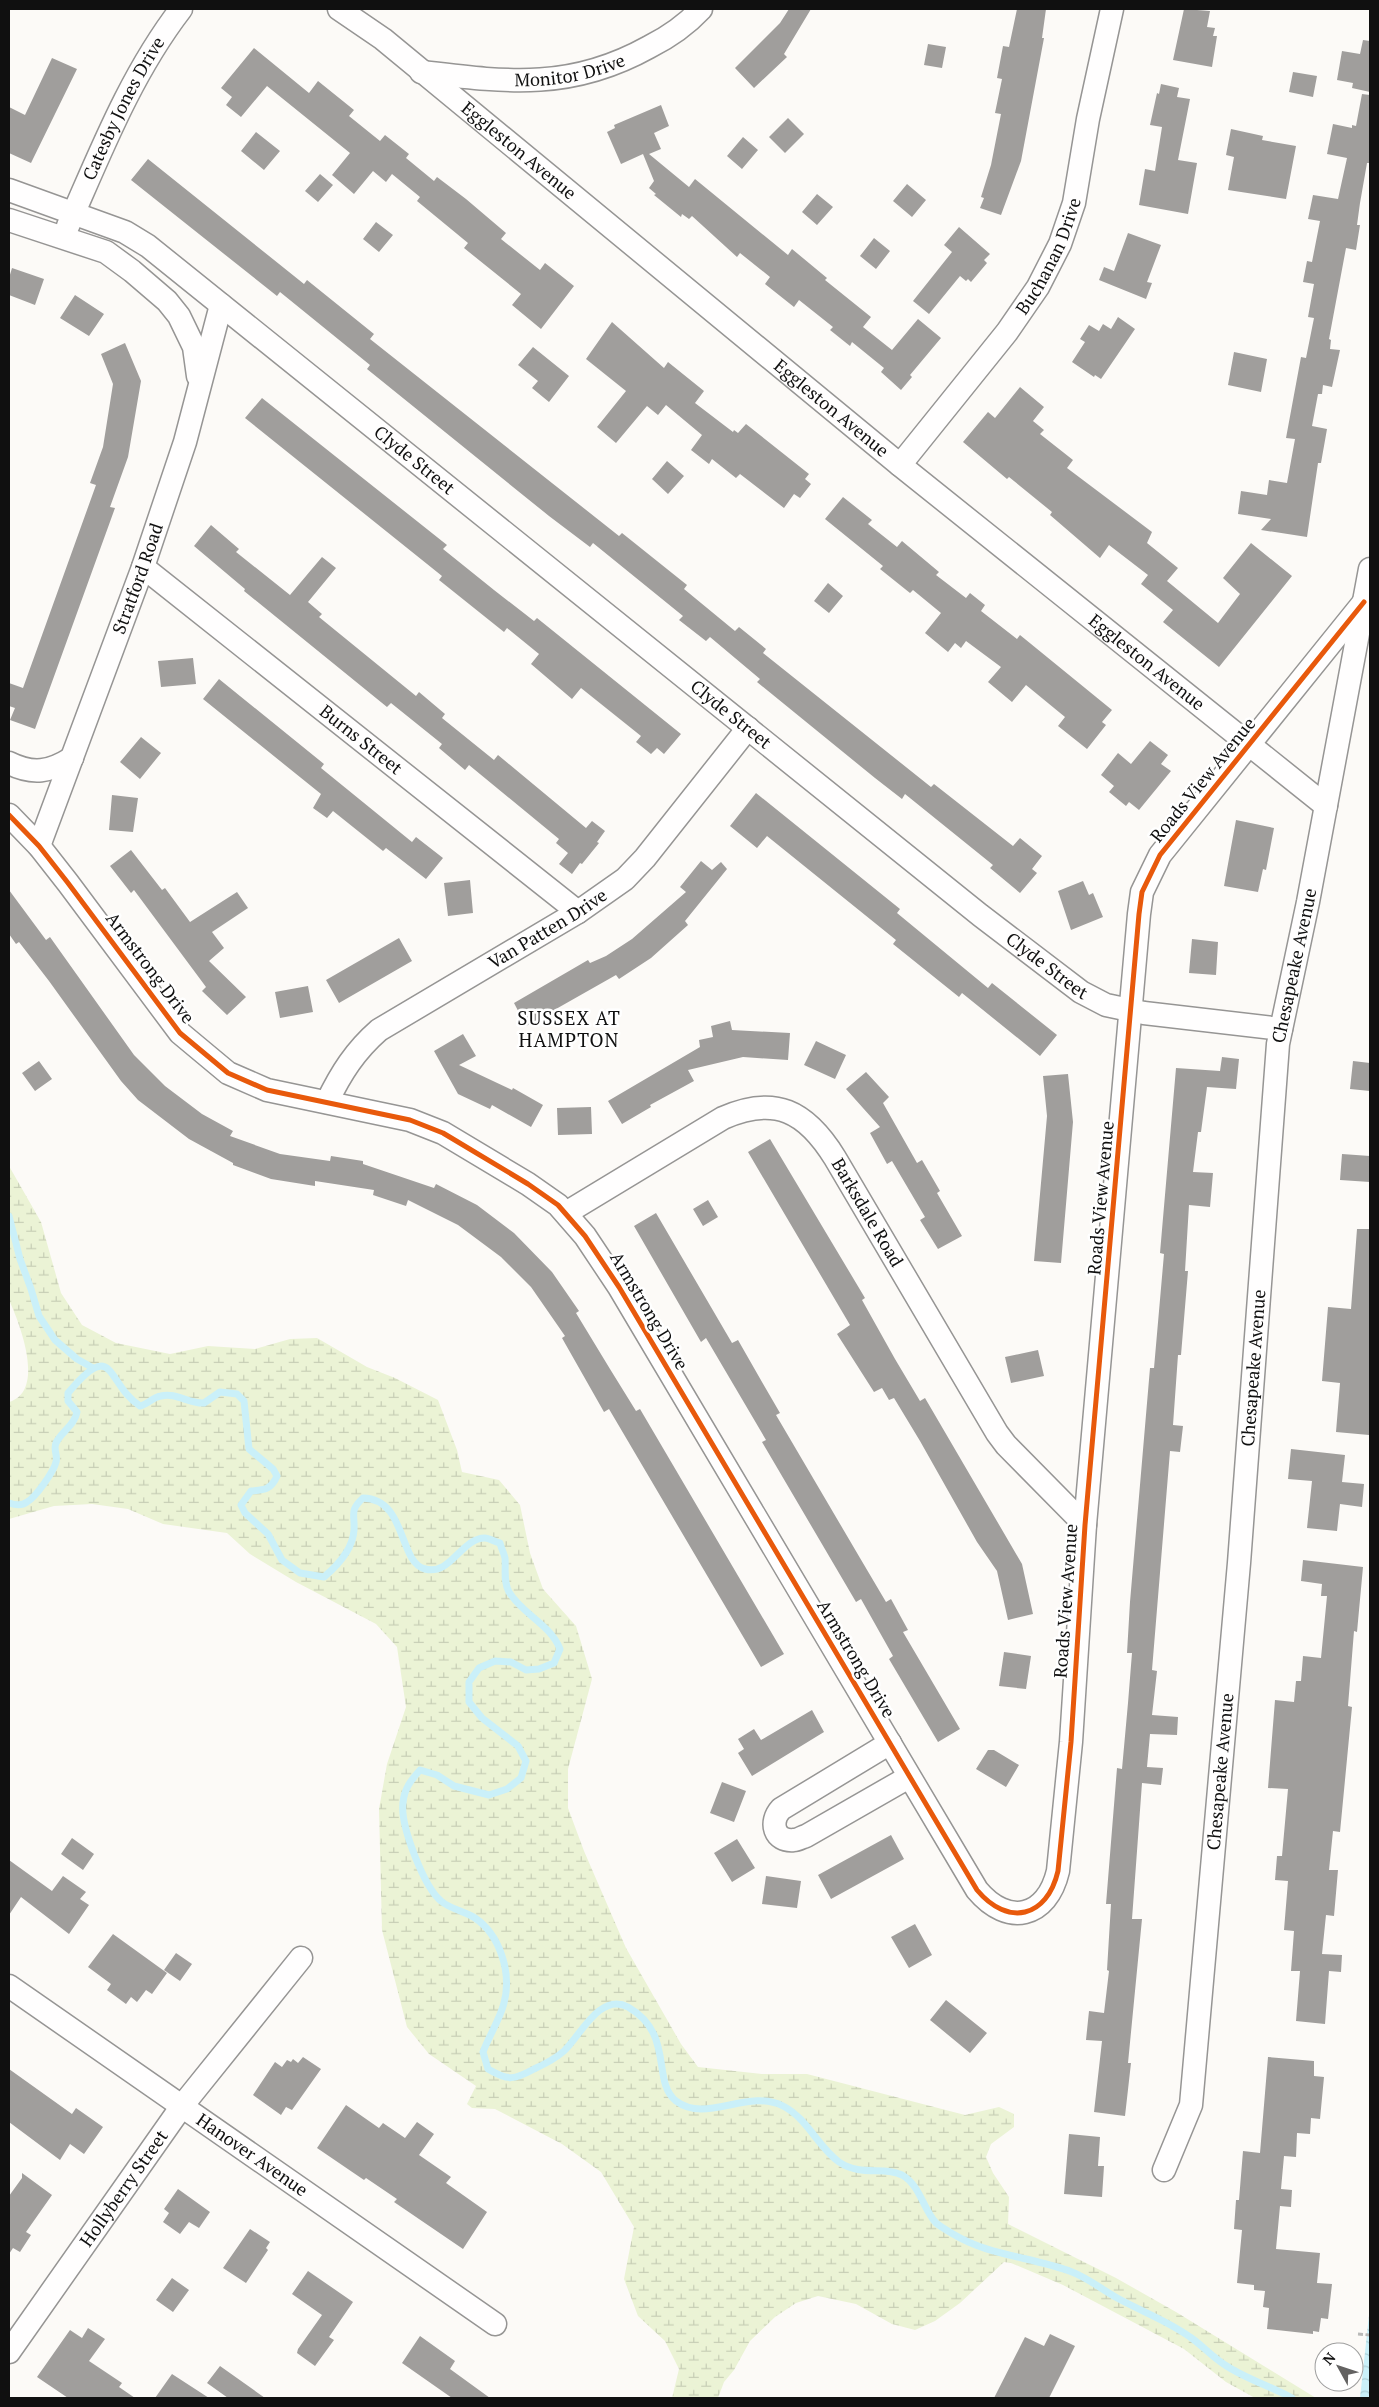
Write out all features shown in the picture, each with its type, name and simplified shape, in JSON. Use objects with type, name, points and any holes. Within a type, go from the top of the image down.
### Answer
[{"type":"street","name":"Catesby Jones Drive","points":[[62,238],[139,70],[159,38],[181,9]]},
{"type":"street","name":"Eggleston Avenue","points":[[339,9],[370,30],[900,464],[1326,806]]},
{"type":"street","name":"Monitor Drive","points":[[421,72],[512,81],[549,80],[584,74],[624,61],[656,44],[701,9]]},
{"type":"street","name":"Buchanan Drive","points":[[900,464],[1007,332],[1038,287],[1060,244],[1074,203],[1112,9]]},
{"type":"street","points":[[9,190],[137,238],[221,305]]},
{"type":"street","points":[[9,220],[106,252],[120,261],[167,301],[187,328],[194,347],[199,385]]},
{"type":"street","name":"Stratford Road","points":[[39,846],[143,567],[185,442],[221,305]]},
{"type":"street","name":"Clyde Street","points":[[221,305],[980,915],[1081,992],[1106,1005],[1132,1011],[1280,1029]]},
{"type":"street","name":"Burns Street","points":[[143,567],[578,912]]},
{"type":"street","name":"Chesapeake Avenue","points":[[1164,2170],[1191,2105],[1239,1563],[1280,1029],[1308,902],[1370,569]]},
{"type":"street","name":"Roads View Avenue","points":[[1058,1871],[1071,1742],[1085,1524],[1142,892],[1160,855],[1364,602]]},
{"type":"street","name":"Van Patten Drive","points":[[327,1102],[341,1073],[352,1057],[379,1030],[578,912],[625,879],[645,858],[748,728]]},
{"type":"street","points":[[9,763],[20,769],[42,772],[62,765],[72,758]]},
{"type":"street","name":"Armstrong Drive","points":[[9,815],[39,846],[180,1033],[228,1073],[267,1090],[410,1120],[443,1133],[528,1184],[566,1213],[585,1236],[619,1287],[977,1890],[996,1908],[1012,1913],[1036,1910],[1051,1892],[1058,1871]]},
{"type":"street","name":"Barksdale Road","points":[[566,1213],[722,1118],[740,1110],[760,1107],[777,1108],[792,1113],[815,1130],[835,1158],[997,1433],[1006,1445],[1085,1524]]},
{"type":"street","name":"Armstrong Drive","points":[[890,1742],[781,1809],[773,1822],[775,1828],[786,1839],[794,1840],[806,1836],[909,1777]]},
{"type":"street","name":"Hollyberry Street","points":[[9,2352],[182,2106],[301,1958]]},
{"type":"street","name":"Hanover Avenue","points":[[9,1986],[495,2324]]},
{"type":"path","points":[[1358,2334],[1370,2335]]},
{"type":"green space","points":[[9,1166],[41,1222],[61,1293],[82,1325],[116,1343],[170,1354],[208,1346],[255,1349],[290,1339],[317,1338],[367,1367],[395,1378],[438,1400],[457,1450],[462,1472],[499,1480],[520,1505],[530,1553],[543,1589],[576,1626],[592,1679],[568,1769],[568,1808],[584,1851],[626,1948],[681,2044],[698,2067],[762,2074],[807,2074],[965,2115],[999,2107],[1014,2114],[1014,2127],[991,2144],[986,2157],[993,2173],[1009,2197],[1008,2224],[1116,2278],[1176,2312],[1316,2398],[1255,2398],[1226,2382],[1184,2349],[1063,2285],[1011,2263],[1004,2262],[960,2303],[935,2321],[915,2330],[892,2324],[856,2304],[818,2296],[796,2303],[775,2317],[750,2341],[734,2370],[724,2382],[718,2398],[672,2398],[679,2369],[665,2341],[638,2316],[624,2279],[634,2227],[601,2172],[562,2144],[495,2109],[472,2108],[467,2104],[476,2086],[429,2054],[407,2027],[382,1930],[379,1809],[387,1764],[406,1707],[397,1647],[376,1624],[296,1582],[250,1554],[227,1533],[163,1524],[128,1509],[92,1504],[54,1506],[9,1519],[9,1402],[20,1395],[26,1385],[28,1371],[24,1340],[9,1300]]},
{"type":"water","points":[[1370,2306],[1370,2398],[1360,2398],[1361,2392],[1364,2392],[1364,2361]]},
{"type":"building","points":[[789,9],[811,9],[784,54],[787,57],[754,88],[735,68],[780,23]]},
{"type":"building","points":[[1017,9],[1046,9],[1042,38],[1044,38],[1021,161],[1001,215],[980,208],[984,198],[981,197],[991,165],[1001,114],[995,113],[1002,79],[997,78],[1003,46],[1009,47]]},
{"type":"building","points":[[1184,9],[1210,11],[1207,27],[1215,28],[1213,36],[1217,36],[1212,67],[1173,60]]},
{"type":"building","points":[[1363,40],[1370,41],[1370,92],[1352,88],[1353,83],[1337,80],[1342,51],[1360,54]]},
{"type":"building","points":[[928,44],[946,47],[942,68],[924,65]]},
{"type":"building","points":[[254,48],[309,93],[318,81],[354,110],[349,116],[380,141],[385,135],[409,154],[406,158],[434,181],[437,177],[506,233],[501,239],[540,270],[545,263],[574,286],[541,329],[512,305],[521,294],[464,248],[468,243],[417,201],[420,197],[392,174],[386,182],[373,171],[354,194],[332,175],[350,153],[267,86],[241,117],[226,105],[232,97],[221,88]]},
{"type":"building","points":[[52,58],[77,69],[31,163],[9,153],[9,107],[25,115]]},
{"type":"building","points":[[1293,72],[1317,76],[1313,97],[1289,92]]},
{"type":"building","points":[[1161,84],[1179,88],[1177,97],[1190,99],[1178,160],[1197,163],[1188,214],[1139,205],[1145,169],[1155,171],[1162,127],[1150,125],[1157,93],[1159,94]]},
{"type":"building","points":[[1362,94],[1370,95],[1370,163],[1367,163],[1360,203],[1357,225],[1360,225],[1356,250],[1346,248],[1329,339],[1331,340],[1330,349],[1340,350],[1332,387],[1323,385],[1322,394],[1318,394],[1312,426],[1327,429],[1321,463],[1318,463],[1307,537],[1261,530],[1271,519],[1238,514],[1241,491],[1267,495],[1269,480],[1287,483],[1295,439],[1286,438],[1301,357],[1306,358],[1314,318],[1308,317],[1314,284],[1303,282],[1307,261],[1312,262],[1320,221],[1308,219],[1313,195],[1338,199],[1347,158],[1327,154],[1333,124],[1352,128],[1352,125],[1356,126]]},
{"type":"building","points":[[661,105],[669,126],[654,133],[661,149],[649,154],[689,187],[695,179],[788,255],[792,249],[827,278],[825,280],[871,317],[863,327],[892,350],[918,319],[941,338],[910,375],[912,377],[901,390],[881,372],[884,368],[852,342],[850,346],[830,330],[833,327],[799,300],[794,307],[765,284],[770,277],[740,253],[737,257],[692,216],[689,219],[682,214],[681,217],[654,195],[656,194],[649,188],[654,181],[643,154],[621,164],[607,132],[615,128],[614,125]]},
{"type":"building","points":[[788,118],[804,134],[785,153],[769,137]]},
{"type":"building","points":[[1231,129],[1263,136],[1262,140],[1296,146],[1286,199],[1228,190],[1234,157],[1226,155]]},
{"type":"building","points":[[256,132],[280,151],[264,170],[241,151]]},
{"type":"building","points":[[743,137],[758,150],[742,169],[727,156]]},
{"type":"building","points":[[148,159],[304,284],[307,280],[374,334],[370,339],[619,536],[622,533],[687,585],[684,589],[735,631],[739,627],[766,649],[763,653],[931,787],[934,784],[1013,846],[1020,838],[1042,856],[1032,869],[1037,873],[1020,893],[990,868],[993,865],[905,794],[902,799],[875,778],[757,682],[760,679],[710,637],[706,641],[679,620],[683,616],[593,543],[590,547],[549,516],[367,369],[370,365],[280,292],[277,296],[131,180]]},
{"type":"building","points":[[320,174],[333,185],[318,202],[305,191]]},
{"type":"building","points":[[907,184],[926,200],[912,217],[893,201]]},
{"type":"building","points":[[817,194],[833,207],[817,225],[802,212]]},
{"type":"building","points":[[376,222],[393,235],[379,252],[363,239]]},
{"type":"building","points":[[959,227],[990,254],[984,260],[987,263],[971,282],[968,279],[966,281],[960,276],[929,314],[913,301],[952,252],[944,245]]},
{"type":"building","points":[[1128,233],[1161,245],[1147,282],[1152,283],[1146,299],[1099,280],[1104,267],[1114,271]]},
{"type":"building","points":[[874,238],[890,251],[876,269],[860,256]]},
{"type":"building","points":[[12,268],[44,279],[35,305],[9,295],[9,278]]},
{"type":"building","points":[[75,295],[104,314],[89,336],[60,318]]},
{"type":"building","points":[[1118,317],[1135,329],[1101,379],[1095,375],[1094,377],[1072,362],[1085,342],[1080,339],[1089,325],[1099,331],[1103,324],[1111,329]]},
{"type":"building","points":[[612,322],[664,368],[668,362],[704,391],[695,403],[733,432],[734,430],[738,433],[746,424],[809,474],[805,479],[811,484],[800,498],[794,494],[784,508],[740,474],[736,478],[712,459],[709,464],[691,450],[702,435],[666,405],[658,415],[647,406],[616,443],[597,427],[626,391],[586,359]]},
{"type":"building","points":[[125,343],[141,381],[128,457],[110,507],[115,508],[35,729],[10,720],[15,708],[9,706],[9,683],[23,688],[96,485],[90,483],[103,447],[113,384],[101,354]]},
{"type":"building","points":[[533,347],[569,376],[549,402],[532,388],[538,381],[518,365]]},
{"type":"building","points":[[1234,352],[1267,359],[1261,392],[1228,385]]},
{"type":"building","points":[[1020,387],[1044,407],[1033,421],[1044,430],[1040,434],[1073,460],[1067,468],[1152,532],[1147,543],[1178,568],[1167,581],[1218,623],[1240,594],[1223,578],[1251,543],[1292,576],[1219,667],[1163,622],[1173,610],[1141,584],[1148,575],[1109,545],[1100,558],[1050,515],[1052,512],[1009,477],[1007,479],[963,442],[988,412],[995,418]]},
{"type":"building","points":[[262,398],[447,545],[443,549],[494,590],[534,621],[537,618],[681,734],[664,754],[657,748],[651,754],[636,742],[641,736],[581,688],[572,699],[531,664],[539,654],[507,628],[504,632],[439,580],[442,576],[245,418]]},
{"type":"building","points":[[667,461],[684,476],[668,494],[652,479]]},
{"type":"building","points":[[843,497],[872,520],[868,524],[897,547],[902,541],[939,572],[936,575],[966,598],[970,593],[985,605],[981,611],[1017,639],[1020,635],[1112,710],[1102,722],[1106,725],[1087,749],[1058,726],[1065,717],[1026,685],[1012,702],[988,682],[1001,667],[966,641],[961,648],[955,643],[948,652],[925,633],[941,613],[913,590],[910,593],[880,569],[883,566],[825,519]]},
{"type":"building","points":[[211,525],[239,549],[236,552],[290,595],[322,557],[336,568],[308,602],[322,614],[319,617],[416,696],[419,692],[445,714],[442,718],[494,760],[498,755],[586,828],[592,821],[605,831],[597,842],[599,843],[582,864],[580,863],[572,874],[559,864],[568,853],[556,843],[559,839],[469,765],[465,770],[439,748],[442,744],[391,703],[387,707],[244,591],[245,589],[194,546]]},
{"type":"building","points":[[828,583],[843,596],[829,613],[814,601]]},
{"type":"building","points":[[193,658],[196,684],[161,687],[158,661]]},
{"type":"building","points":[[219,679],[324,764],[321,768],[412,842],[416,837],[443,858],[426,879],[386,848],[383,851],[333,811],[327,818],[313,808],[321,794],[203,699]]},
{"type":"building","points":[[141,737],[161,753],[140,779],[120,762]]},
{"type":"building","points":[[1150,741],[1168,755],[1161,764],[1171,771],[1139,810],[1129,802],[1126,806],[1109,792],[1114,786],[1101,775],[1118,753],[1131,764]]},
{"type":"building","points":[[756,793],[900,909],[897,913],[988,988],[992,983],[1057,1035],[1040,1056],[962,993],[959,997],[893,944],[896,940],[767,836],[757,848],[730,826]]},
{"type":"building","points":[[112,795],[138,798],[133,832],[109,830]]},
{"type":"building","points":[[1236,820],[1274,828],[1266,870],[1263,869],[1258,892],[1224,886]]},
{"type":"building","points":[[131,850],[162,890],[165,888],[190,922],[237,892],[248,908],[212,932],[224,948],[209,961],[246,997],[227,1015],[202,991],[206,987],[134,890],[131,893],[110,866]]},
{"type":"building","points":[[701,861],[712,870],[721,862],[727,869],[685,921],[688,925],[651,958],[619,979],[616,975],[526,1026],[514,1003],[588,960],[590,963],[606,956],[632,939],[686,892],[680,887]]},
{"type":"building","points":[[470,880],[473,913],[448,916],[444,883]]},
{"type":"building","points":[[1083,881],[1089,895],[1093,893],[1103,917],[1071,930],[1058,891]]},
{"type":"building","points":[[9,890],[46,940],[50,937],[134,1055],[165,1086],[202,1114],[233,1131],[230,1136],[280,1154],[330,1161],[331,1156],[363,1161],[363,1164],[434,1188],[436,1184],[477,1205],[514,1233],[552,1272],[579,1311],[576,1313],[636,1411],[640,1409],[784,1654],[761,1667],[609,1409],[604,1412],[562,1338],[565,1336],[531,1287],[501,1257],[458,1225],[408,1200],[406,1206],[373,1195],[374,1190],[315,1181],[315,1186],[271,1179],[233,1165],[233,1163],[189,1139],[138,1100],[121,1081],[49,981],[19,942],[16,944],[9,934]]},
{"type":"building","points":[[399,938],[412,961],[339,1003],[326,980]]},
{"type":"building","points":[[1192,939],[1218,942],[1216,975],[1189,973]]},
{"type":"building","points":[[308,986],[313,1012],[280,1018],[275,992]]},
{"type":"building","points":[[730,1021],[732,1030],[790,1033],[788,1060],[743,1057],[688,1070],[694,1081],[650,1105],[651,1107],[622,1124],[608,1101],[700,1047],[699,1040],[713,1037],[711,1026]]},
{"type":"building","points":[[463,1034],[476,1056],[459,1065],[512,1090],[513,1088],[543,1105],[531,1127],[492,1105],[490,1109],[458,1094],[434,1051]]},
{"type":"building","points":[[816,1041],[846,1055],[835,1079],[804,1065]]},
{"type":"building","points":[[1222,1057],[1239,1059],[1236,1089],[1207,1087],[1201,1132],[1198,1132],[1193,1172],[1213,1173],[1210,1207],[1189,1205],[1185,1271],[1188,1271],[1181,1355],[1178,1355],[1173,1425],[1183,1426],[1180,1452],[1170,1451],[1152,1670],[1157,1671],[1152,1715],[1178,1717],[1177,1735],[1150,1734],[1147,1767],[1163,1768],[1161,1785],[1142,1783],[1132,1919],[1142,1919],[1128,2063],[1131,2063],[1125,2116],[1094,2112],[1102,2041],[1086,2040],[1089,2011],[1104,2013],[1109,1971],[1107,1970],[1111,1904],[1106,1904],[1117,1768],[1122,1769],[1128,1703],[1132,1653],[1127,1653],[1130,1602],[1150,1368],[1154,1368],[1164,1254],[1160,1253],[1176,1068],[1220,1071]]},
{"type":"building","points":[[39,1061],[52,1079],[35,1091],[22,1073]]},
{"type":"building","points":[[1353,1061],[1370,1063],[1370,1091],[1350,1089]]},
{"type":"building","points":[[866,1072],[889,1097],[883,1103],[917,1163],[922,1160],[940,1191],[937,1193],[962,1236],[938,1249],[920,1220],[925,1217],[892,1161],[887,1164],[870,1133],[880,1127],[846,1089]]},
{"type":"building","points":[[1068,1074],[1073,1122],[1061,1263],[1034,1261],[1047,1116],[1043,1076]]},
{"type":"building","points":[[591,1107],[592,1134],[558,1135],[557,1108]]},
{"type":"building","points":[[770,1139],[865,1298],[862,1300],[895,1359],[920,1401],[925,1398],[1022,1564],[1033,1614],[1008,1620],[997,1571],[977,1542],[920,1441],[894,1398],[889,1400],[882,1388],[874,1392],[837,1334],[850,1325],[748,1152]]},
{"type":"building","points":[[1342,1154],[1370,1156],[1370,1182],[1340,1180]]},
{"type":"building","points":[[708,1200],[718,1217],[703,1226],[693,1209]]},
{"type":"building","points":[[656,1213],[732,1343],[738,1340],[780,1413],[776,1415],[886,1602],[891,1599],[908,1630],[903,1632],[960,1729],[938,1742],[889,1659],[893,1656],[861,1599],[856,1602],[762,1442],[766,1440],[706,1338],[701,1342],[634,1226]]},
{"type":"building","points":[[1357,1229],[1370,1229],[1369,1435],[1336,1432],[1340,1383],[1322,1381],[1328,1307],[1351,1309]]},
{"type":"building","points":[[1038,1350],[1044,1376],[1011,1383],[1005,1357]]},
{"type":"building","points":[[1291,1449],[1345,1455],[1342,1482],[1364,1484],[1362,1507],[1340,1504],[1337,1531],[1307,1528],[1312,1481],[1288,1479]]},
{"type":"building","points":[[1303,1560],[1363,1567],[1357,1632],[1354,1631],[1348,1706],[1352,1707],[1340,1832],[1333,1831],[1329,1870],[1338,1870],[1334,1916],[1326,1915],[1322,1954],[1342,1955],[1341,1972],[1329,1971],[1325,2024],[1296,2021],[1300,1971],[1291,1971],[1294,1931],[1284,1930],[1288,1881],[1275,1880],[1277,1856],[1282,1856],[1288,1789],[1268,1788],[1275,1700],[1294,1702],[1296,1681],[1301,1681],[1303,1656],[1321,1658],[1327,1596],[1321,1596],[1322,1584],[1301,1581]]},
{"type":"building","points":[[1004,1652],[1031,1656],[1026,1689],[999,1686]]},
{"type":"building","points":[[812,1710],[824,1732],[752,1776],[738,1753],[744,1749],[738,1739],[754,1729],[761,1740]]},
{"type":"building","points":[[988,1750],[994,1750],[1019,1765],[1006,1787],[976,1769]]},
{"type":"building","points":[[722,1782],[746,1791],[734,1822],[710,1813]]},
{"type":"building","points":[[891,1835],[904,1859],[831,1899],[818,1875]]},
{"type":"building","points":[[72,1838],[94,1854],[83,1870],[61,1854]]},
{"type":"building","points":[[737,1839],[755,1868],[732,1882],[714,1853]]},
{"type":"building","points":[[9,1860],[52,1891],[63,1876],[86,1892],[80,1899],[89,1905],[69,1934],[21,1897],[9,1915]]},
{"type":"building","points":[[766,1876],[801,1881],[797,1908],[762,1904]]},
{"type":"building","points":[[915,1924],[932,1955],[909,1968],[891,1937]]},
{"type":"building","points":[[113,1934],[167,1973],[152,1994],[146,1990],[137,2002],[131,1997],[126,2004],[107,1990],[111,1984],[88,1967]]},
{"type":"building","points":[[176,1953],[192,1964],[180,1981],[164,1970]]},
{"type":"building","points":[[946,2000],[987,2033],[970,2053],[930,2020]]},
{"type":"building","points":[[303,2057],[321,2069],[292,2110],[286,2107],[281,2115],[253,2095],[275,2062],[282,2067],[287,2060],[291,2062],[293,2059],[298,2063]]},
{"type":"building","points":[[1268,2057],[1314,2061],[1314,2076],[1324,2077],[1320,2119],[1311,2118],[1310,2134],[1297,2133],[1296,2157],[1284,2156],[1281,2189],[1292,2190],[1291,2207],[1280,2206],[1276,2249],[1320,2253],[1317,2283],[1332,2284],[1328,2319],[1321,2318],[1319,2332],[1313,2331],[1313,2334],[1267,2329],[1269,2308],[1263,2307],[1265,2291],[1254,2290],[1254,2285],[1237,2283],[1242,2230],[1234,2229],[1236,2200],[1239,2200],[1243,2151],[1260,2153]]},
{"type":"building","points":[[9,2069],[72,2114],[76,2108],[103,2127],[84,2154],[70,2144],[60,2160],[9,2122]]},
{"type":"building","points":[[346,2105],[379,2128],[383,2123],[405,2138],[417,2122],[434,2134],[419,2155],[451,2177],[446,2183],[487,2212],[463,2249],[394,2202],[397,2199],[366,2178],[364,2180],[317,2148]]},
{"type":"building","points":[[1069,2134],[1100,2137],[1098,2166],[1104,2166],[1102,2197],[1064,2194]]},
{"type":"building","points":[[22,2173],[52,2195],[26,2232],[31,2235],[20,2252],[13,2248],[9,2254],[9,2196],[22,2178]]},
{"type":"building","points":[[178,2189],[210,2212],[199,2228],[189,2222],[180,2234],[163,2222],[169,2213],[164,2209]]},
{"type":"building","points":[[250,2229],[270,2242],[266,2248],[268,2250],[246,2283],[223,2268]]},
{"type":"building","points":[[308,2271],[353,2302],[329,2337],[334,2340],[315,2366],[297,2353],[322,2315],[292,2294]]},
{"type":"building","points":[[172,2278],[189,2290],[173,2312],[156,2300]]},
{"type":"building","points":[[88,2328],[105,2339],[89,2361],[122,2383],[119,2387],[135,2398],[68,2398],[37,2377],[70,2330],[82,2338]]},
{"type":"building","points":[[1050,2334],[1075,2346],[1049,2398],[994,2398],[1025,2337],[1044,2346]]},
{"type":"building","points":[[420,2336],[455,2361],[450,2369],[490,2398],[452,2398],[402,2363]]},
{"type":"building","points":[[220,2366],[265,2398],[228,2398],[207,2383]]},
{"type":"building","points":[[172,2374],[209,2398],[155,2398]]},
{"type":"waterway","points":[[9,1216],[20,1259],[39,1316],[55,1340],[77,1359],[93,1368]]},
{"type":"waterway","points":[[9,1503],[18,1505],[25,1503],[44,1484],[56,1462],[56,1443],[76,1417],[77,1412],[68,1401],[68,1393],[83,1376],[94,1368],[102,1366],[109,1370],[129,1397],[140,1406],[155,1398],[167,1395],[204,1403],[220,1392],[237,1394],[244,1401],[249,1449],[273,1469],[277,1476],[270,1487],[251,1491],[241,1505],[245,1513],[268,1534],[282,1560],[300,1573],[324,1577],[334,1568],[351,1544],[354,1530],[354,1510],[363,1498],[377,1501],[387,1509],[395,1519],[410,1555],[416,1564],[425,1569],[434,1570],[442,1567],[469,1544],[477,1540],[487,1538],[500,1543],[505,1558],[505,1579],[509,1592],[521,1607],[550,1633],[560,1649],[554,1663],[539,1669],[526,1670],[511,1662],[495,1661],[479,1668],[469,1682],[469,1702],[482,1718],[518,1746],[526,1761],[521,1778],[507,1789],[489,1795],[454,1786],[437,1775],[420,1770],[408,1785],[403,1803],[405,1826],[414,1855],[434,1894],[445,1904],[475,1918],[484,1925],[497,1944],[502,1956],[505,1967],[506,1991],[500,2015],[483,2052],[488,2069],[501,2076],[511,2078],[521,2075],[561,2054],[600,2010],[608,2005],[618,2004],[628,2007],[643,2018],[652,2030],[657,2043],[665,2082],[669,2092],[676,2101],[688,2107],[700,2109],[756,2101],[770,2102],[783,2106],[799,2118],[825,2149],[839,2162],[855,2169],[895,2172],[908,2179],[936,2223],[953,2234],[996,2252],[1057,2267],[1078,2275],[1119,2299],[1182,2331],[1220,2362],[1233,2370],[1292,2398]]},
{"type":"cycle path","points":[[9,815],[39,846],[180,1033],[228,1073],[267,1090],[410,1120],[443,1133],[528,1184],[558,1205],[585,1236],[619,1287],[977,1890],[989,1902],[1001,1909],[1013,1913],[1025,1912],[1036,1907],[1045,1899],[1053,1887],[1058,1871],[1071,1742],[1085,1525],[1142,892],[1160,855],[1364,602]]},
{"type":"district","name":"SUSSEX AT HAMPTON","points":[[569,1029]]}]
